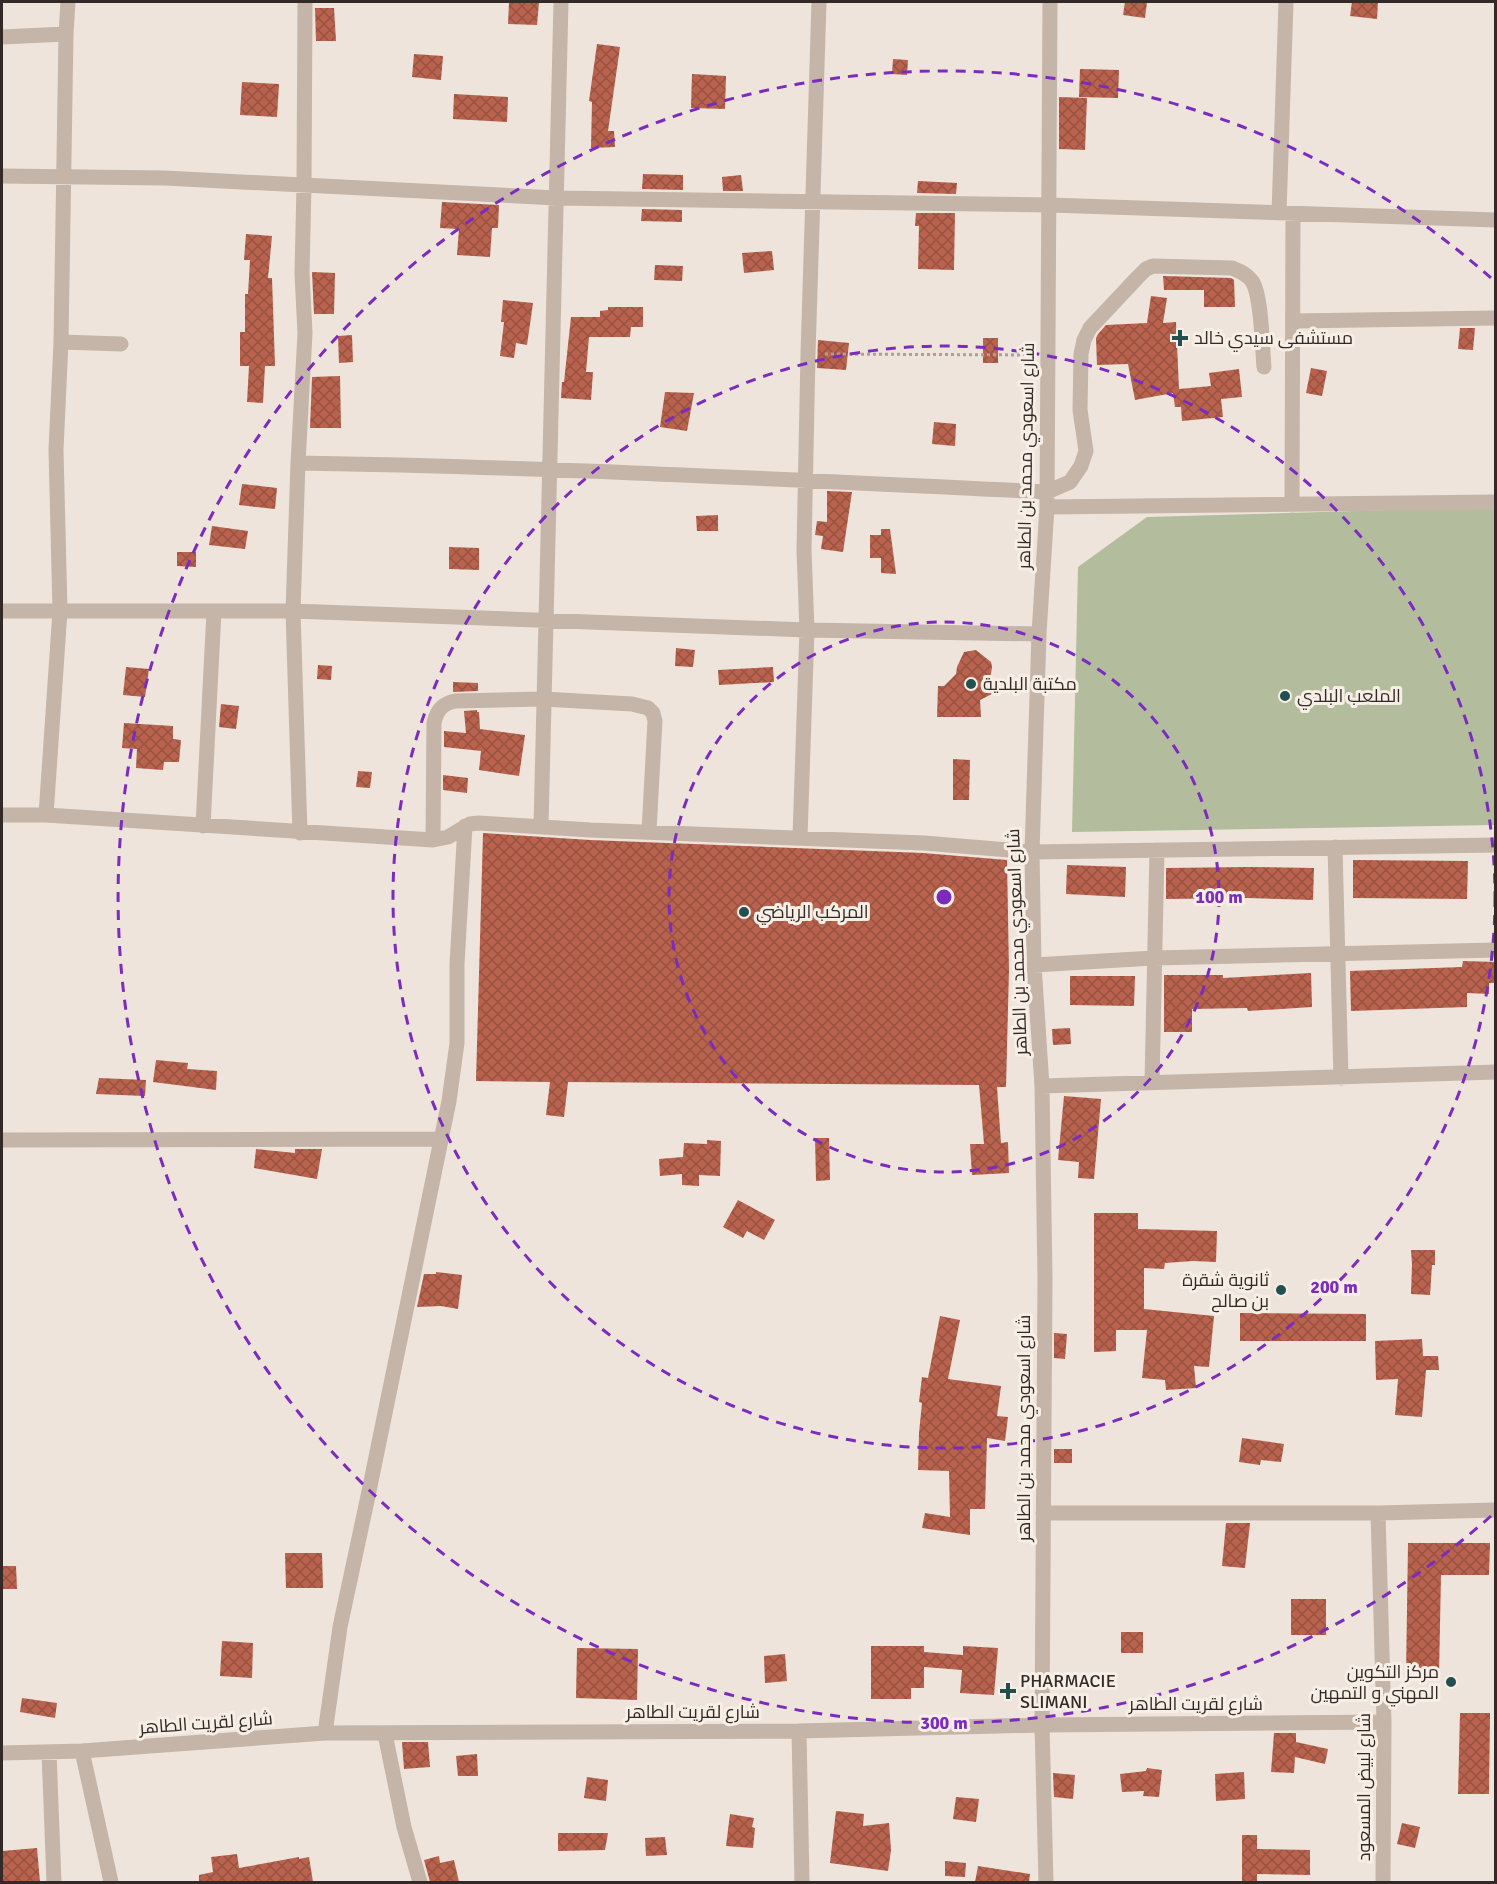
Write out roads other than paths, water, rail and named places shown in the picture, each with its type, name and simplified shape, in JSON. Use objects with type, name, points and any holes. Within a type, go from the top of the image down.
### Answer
[{"type":"street","points":[[46,815],[60,611],[56,450],[61,342],[68,2]]},
{"type":"street","points":[[300,833],[293,611],[305,333],[302,274],[305,2]]},
{"type":"street","points":[[541,827],[561,2]]},
{"type":"street","points":[[800,837],[807,630],[804,550],[807,354],[819,2]]},
{"type":"street","name":"شارع اسعودي محمد بن الطاهر","points":[[1046,1882],[1042,1725],[1045,1279],[1042,1086],[1035,965],[1032,852],[1039,634],[1047,507],[1050,2]]},
{"type":"street","points":[[1286,2],[1286,214],[1293,321],[1292,505]]},
{"type":"street","points":[[2,37],[66,34]]},
{"type":"street","points":[[2,176],[165,178],[556,198],[1050,205],[1496,220]]},
{"type":"street","points":[[298,463],[427,465],[1047,492],[1070,482],[1082,466],[1086,451],[1080,410],[1081,354],[1090,327],[1146,269],[1153,266],[1232,268],[1241,271],[1251,279],[1257,291],[1264,367]]},
{"type":"street","points":[[1293,321],[1496,318]]},
{"type":"street","points":[[61,342],[121,344]]},
{"type":"street","points":[[1047,507],[1496,502]]},
{"type":"street","points":[[2,611],[293,611],[807,630],[1039,634]]},
{"type":"street","points":[[203,826],[214,611]]},
{"type":"street","points":[[433,840],[434,723],[436,713],[440,708],[455,701],[543,699],[632,704],[648,708],[653,713],[655,722],[649,831]]},
{"type":"street","points":[[2,815],[46,815],[433,840],[448,837],[458,833],[465,826],[479,823],[924,843],[1032,852],[1496,845]]},
{"type":"street","points":[[325,1733],[340,1627],[441,1139],[457,1043],[457,964],[465,826]]},
{"type":"street","points":[[1335,847],[1341,1078]]},
{"type":"street","points":[[1152,1083],[1156,850]]},
{"type":"street","points":[[1035,965],[1155,958],[1496,950]]},
{"type":"street","points":[[1042,1086],[1496,1072]]},
{"type":"street","points":[[2,1140],[441,1139]]},
{"type":"street","points":[[1043,1513],[1378,1513],[1496,1510]]},
{"type":"street","name":"شارع لبيض المسعود","points":[[1378,1513],[1384,1722],[1383,1882]]},
{"type":"street","name":"شارع لقريت الطاهر","points":[[2,1753],[82,1751],[325,1733],[799,1731],[1042,1725],[1384,1722]]},
{"type":"street","points":[[799,1731],[802,1882]]},
{"type":"street","points":[[385,1734],[404,1827],[420,1882]]},
{"type":"street","points":[[82,1751],[111,1882]]},
{"type":"street","points":[[49,1752],[54,1882]]},
{"type":"place","name":"مستشفى سيدي خالد","points":[[1180,338]]},
{"type":"place","name":"مكتبة البلدية","points":[[971,684]]},
{"type":"place","name":"الملعب البلدي","points":[[1285,696]]},
{"type":"place","name":"المركب الرياضي","points":[[744,912]]},
{"type":"place","name":"ثانوية شقرة بن صالح","points":[[1281,1290]]},
{"type":"place","name":"مركز التكوين المهني و التمهين","points":[[1451,1682]]},
{"type":"place","name":"PHARMACIE SLIMANI","points":[[1008,1691]]}]
